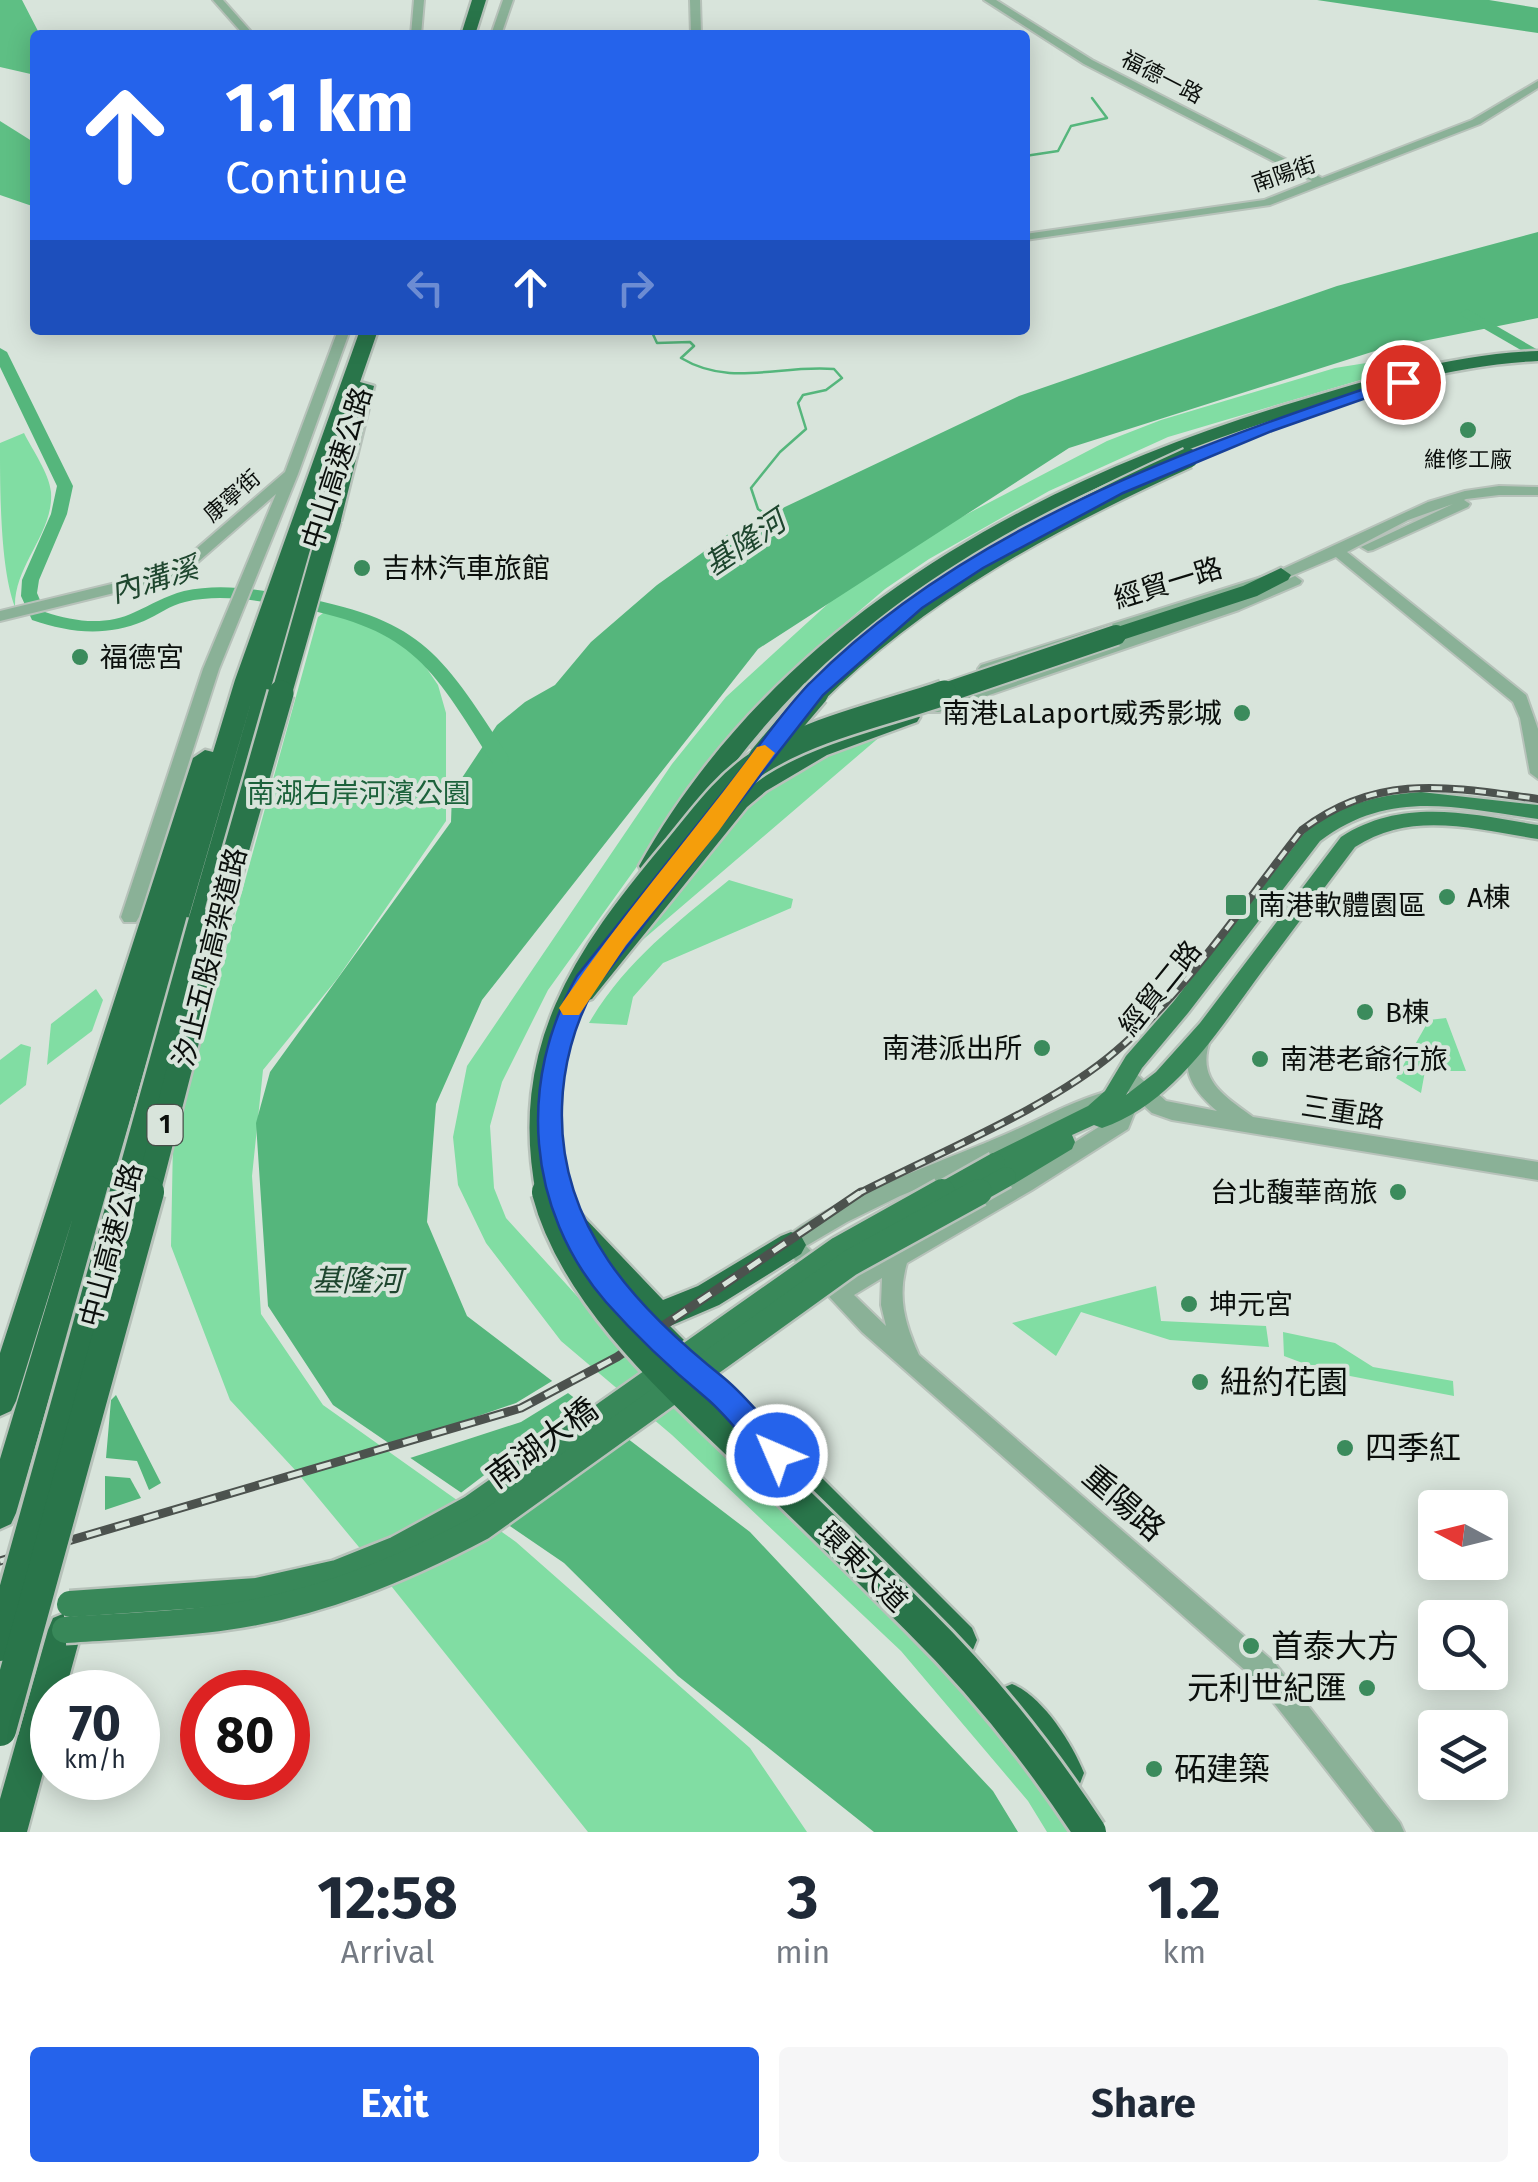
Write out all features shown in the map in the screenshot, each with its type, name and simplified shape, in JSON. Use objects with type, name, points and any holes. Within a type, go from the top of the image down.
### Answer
[{"type":"highway","points":[[459,30],[468,0]]},
{"type":"highway","points":[[470,30],[480,0]]},
{"type":"highway","points":[[482,30],[492,0]]},
{"type":"highway","points":[[0,1401],[164,879],[353,335]]},
{"type":"highway","name":"中山高速公路","points":[[0,1513],[246,680],[375,339]]},
{"type":"highway","name":"中山高速公路","points":[[0,1645],[268,680],[375,339]]},
{"type":"highway","name":"汐止五股高架道路","points":[[0,1730],[375,339]]},
{"type":"highway","points":[[1161,461],[1242,431],[1266,428],[1435,373],[1538,356]]},
{"type":"highway","name":"環東大道","points":[[1090,1832],[1036,1750],[954,1660],[607,1305],[562,1232],[543,1164],[541,1109],[548,1058],[573,986],[666,841],[744,736],[812,664],[902,592],[974,547],[1091,485],[1208,435],[1470,359],[1538,356]]},
{"type":"highway","points":[[916,714],[905,712],[844,732],[815,731],[801,724],[793,711],[794,696],[910,598],[1005,538],[1161,461],[1309,403]]},
{"type":"highway","name":"環東大道","points":[[1103,1832],[1043,1737],[963,1643],[614,1292],[572,1224],[552,1168],[548,1108],[558,1044],[571,1008],[618,939],[816,690],[902,614],[954,576],[1081,507],[1266,428]]},
{"type":"highway","points":[[629,902],[714,798],[752,765],[796,743],[1250,592],[1281,575]]},
{"type":"highway","points":[[811,681],[806,696],[812,707]]},
{"type":"highway","points":[[571,1008],[739,802],[759,783],[811,751],[916,714]]},
{"type":"highway","points":[[572,1224],[622,1273],[651,1309],[661,1314],[687,1308],[764,1257],[792,1245]]},
{"type":"highway","points":[[724,1399],[682,1340],[681,1331],[775,1263],[792,1245]]},
{"type":"highway","points":[[9,1832],[67,1617]]},
{"type":"main road","name":"經貿二路","points":[[1129,1099],[1126,1077],[1134,1062],[1313,836],[1332,820],[1349,811],[1412,798],[1538,812]]},
{"type":"main road","points":[[1129,1099],[1207,1029],[1348,842],[1362,830],[1396,820],[1424,818],[1538,832]]},
{"type":"main road","name":"南湖大橋","points":[[67,1617],[260,1612],[328,1595],[430,1556],[482,1527],[850,1264],[1001,1170],[1129,1099]]},
{"type":"main road","points":[[0,1600],[67,1617]]},
{"type":"main road","points":[[0,1624],[67,1617]]},
{"type":"street","points":[[218,0],[245,30]]},
{"type":"street","points":[[417,30],[420,0]]},
{"type":"street","points":[[498,30],[508,0]]},
{"type":"street","points":[[696,0],[696,30]]},
{"type":"street","name":"福德一路","points":[[989,0],[1088,62],[1322,182]]},
{"type":"street","name":"南陽街","points":[[1030,236],[1251,207],[1476,122],[1538,84]]},
{"type":"street","name":"康寧街","points":[[0,616],[158,578],[193,559],[292,474],[342,335]]},
{"type":"street","points":[[130,917],[211,669],[292,474]]},
{"type":"street","name":"經貿一路","points":[[916,714],[1234,607],[1437,500],[1489,490],[1538,490]]},
{"type":"street","name":"經貿一路","points":[[812,707],[829,717],[862,714],[1022,656],[1281,575],[1450,508],[1489,499],[1538,499]]},
{"type":"street","points":[[1341,553],[1520,699],[1528,718],[1538,773]]},
{"type":"street","points":[[1207,1029],[1196,1049],[1200,1080],[1206,1092],[1252,1126]]},
{"type":"street","points":[[792,1245],[926,1173],[1002,1145],[1090,1102],[1129,1099],[1121,1122],[1026,1184],[838,1292]]},
{"type":"street","name":"三重路","points":[[1129,1099],[1172,1112],[1538,1171]]},
{"type":"street","name":"重陽路","points":[[792,1245],[913,1363],[1265,1671],[1390,1832]]},
{"type":"street","points":[[901,1253],[890,1278],[889,1298],[893,1322],[913,1363]]},
{"type":"green space","points":[[1416,355],[1424,366],[1384,373],[1168,437],[1049,491],[929,559],[885,589],[804,658],[740,726],[697,783],[548,990],[502,1082],[490,1126],[494,1188],[506,1218],[607,1329],[983,1698],[1085,1832],[1047,1832],[1028,1801],[901,1651],[672,1435],[561,1341],[486,1243],[458,1185],[453,1137],[467,1066],[672,764],[726,697],[842,591],[923,537],[1107,441],[1161,420],[1335,368]]},
{"type":"green space","points":[[24,433],[51,492],[46,521],[21,577],[15,607],[4,550],[0,443]]},
{"type":"green space","name":"南湖右岸河濱公園","points":[[327,610],[388,629],[414,650],[438,685],[446,713],[446,821],[337,979],[263,1070],[252,1176],[261,1314],[323,1405],[516,1542],[750,1748],[807,1832],[588,1832],[296,1471],[230,1400],[171,1246],[173,1141],[318,617]]},
{"type":"green space","points":[[889,729],[625,955],[689,882],[752,799],[792,765]]},
{"type":"green space","points":[[729,880],[793,899],[791,908],[663,963],[633,997],[627,1025],[589,1023],[634,963]]},
{"type":"green space","points":[[96,989],[103,1000],[92,1031],[47,1065],[51,1024]]},
{"type":"green space","points":[[1446,1018],[1466,1071],[1425,1071],[1421,1093],[1396,1078],[1429,1020]]},
{"type":"green space","points":[[21,1044],[31,1047],[26,1085],[0,1105],[0,1060]]},
{"type":"green space","points":[[1156,1286],[1161,1321],[1266,1326],[1269,1347],[1170,1340],[1081,1312],[1056,1356],[1012,1323]]},
{"type":"green space","points":[[1283,1332],[1335,1343],[1373,1367],[1453,1381],[1454,1396],[1324,1371],[1284,1356]]},
{"type":"shaded area","points":[[0,0],[22,0],[37,30],[30,30],[30,74],[0,67]]},
{"type":"shaded area","points":[[0,121],[30,140],[30,205],[0,195]]},
{"type":"water","points":[[1317,0],[1489,0],[1538,8],[1538,33]]},
{"type":"water","name":"基隆河","points":[[1538,232],[1538,318],[1378,350],[1069,448],[758,649],[482,1000],[436,1104],[427,1222],[467,1316],[750,1532],[993,1791],[1018,1832],[874,1832],[678,1676],[564,1563],[333,1405],[268,1306],[256,1123],[270,1072],[451,822],[452,793],[497,725],[525,702],[555,685],[591,642],[657,585],[730,533],[1019,396],[1337,286]]},
{"type":"water","points":[[116,1395],[161,1483],[149,1490],[137,1461],[106,1458],[111,1400]]},
{"type":"water","points":[[105,1476],[130,1478],[141,1498],[105,1510]]},
{"type":"pier","points":[[557,1378],[573,1390],[521,1422],[407,1459],[388,1447],[516,1403]]},
{"type":"pier","points":[[584,1399],[625,1430],[504,1527],[458,1495]]},
{"type":"waterway","points":[[1030,155],[1058,151],[1071,126],[1107,118],[1092,98]]},
{"type":"waterway","points":[[1467,313],[1538,356]]},
{"type":"waterway","points":[[653,335],[657,343],[690,342],[694,346],[681,358],[718,372],[814,368],[834,369],[842,378],[826,390],[803,395],[798,403],[806,429],[780,452],[751,488],[758,509],[771,518]]},
{"type":"waterway","name":"內溝溪","points":[[0,352],[65,486],[59,514],[31,580],[29,593],[38,616],[74,626],[109,626],[139,617],[175,599],[228,593],[326,607],[362,617],[391,629],[435,665],[500,759]]},
{"type":"railway","points":[[858,1194],[1026,1111],[1116,1051],[1191,974],[1302,830],[1330,812],[1359,799],[1416,788],[1538,799]]},
{"type":"railway","points":[[0,1561],[521,1408],[617,1357],[858,1194]]},
{"type":"slow traffic","points":[[571,1008],[618,939],[765,753]]},
{"type":"place","name":"維修工廠","points":[[1468,430]]},
{"type":"place","name":"吉林汽車旅館","points":[[362,568]]},
{"type":"place","name":"福德宮","points":[[80,657]]},
{"type":"place","name":"南港LaLaport威秀影城","points":[[1242,713]]},
{"type":"place","name":"A棟","points":[[1447,897]]},
{"type":"place","name":"南港軟體園區","points":[[1236,905]]},
{"type":"place","name":"B棟","points":[[1365,1012]]},
{"type":"place","name":"南港派出所","points":[[1042,1048]]},
{"type":"place","name":"南港老爺行旅","points":[[1260,1059]]},
{"type":"place","name":"台北馥華商旅","points":[[1398,1192]]},
{"type":"place","name":"坤元宮","points":[[1189,1304]]},
{"type":"place","name":"紐約花園","points":[[1200,1382]]},
{"type":"place","name":"四季紅","points":[[1345,1448]]},
{"type":"place","name":"首泰大方","points":[[1251,1646]]},
{"type":"place","name":"元利世紀匯","points":[[1367,1688]]},
{"type":"place","name":"砳建築","points":[[1154,1769]]},
{"type":"route","points":[[777,1455],[715,1388],[697,1377],[614,1292],[588,1256],[561,1201],[548,1136],[550,1080],[558,1044],[585,983],[816,690],[915,604],[954,576],[1116,490],[1266,428],[1403,382]]}]
